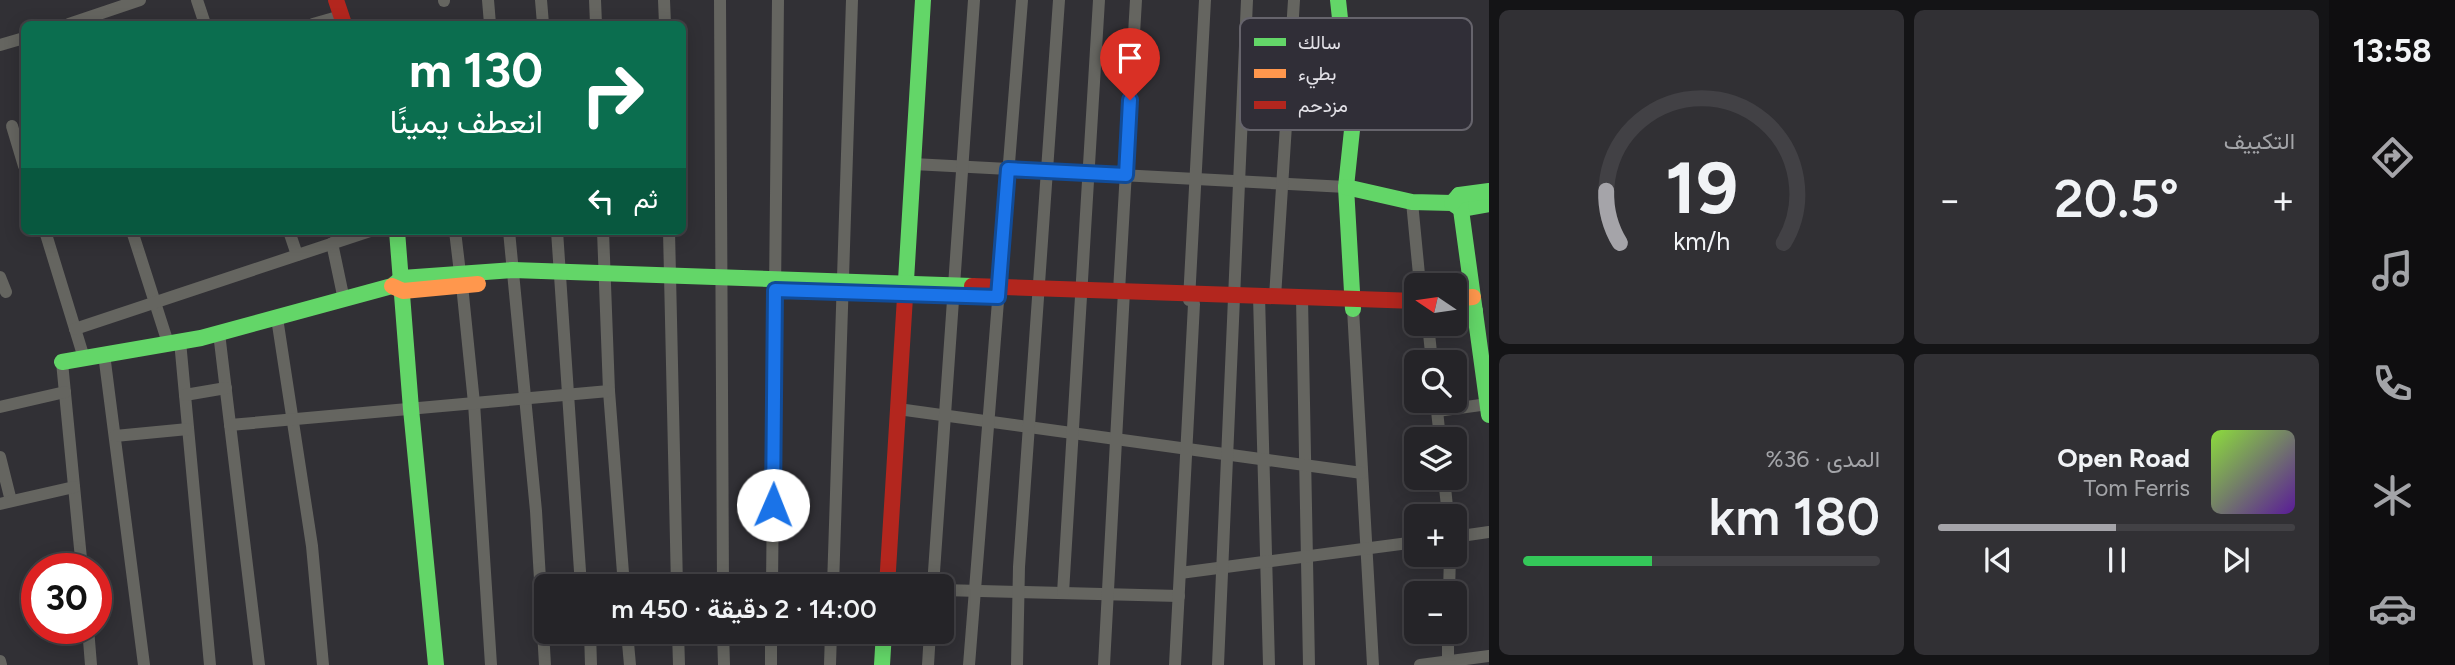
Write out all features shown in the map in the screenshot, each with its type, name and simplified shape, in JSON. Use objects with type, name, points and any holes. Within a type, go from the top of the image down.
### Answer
[{"type":"street","points":[[78,21],[139,0]]},
{"type":"street","points":[[197,0],[204,21]]},
{"type":"street","points":[[336,0],[343,20]]},
{"type":"street","points":[[488,0],[490,21]]},
{"type":"street","points":[[541,0],[543,21]]},
{"type":"street","points":[[595,0],[596,21]]},
{"type":"street","points":[[664,0],[665,21]]},
{"type":"street","points":[[720,0],[723,574]]},
{"type":"street","points":[[770,574],[778,0]]},
{"type":"street","points":[[833,574],[852,0]]},
{"type":"street","points":[[888,574],[923,0]]},
{"type":"street","points":[[934,574],[974,0]]},
{"type":"street","points":[[969,665],[1022,0]]},
{"type":"street","points":[[1017,665],[1018,592],[1059,0]]},
{"type":"street","points":[[1062,593],[1099,0]]},
{"type":"street","points":[[1104,665],[1136,0]]},
{"type":"street","points":[[1175,665],[1205,0]]},
{"type":"street","points":[[1246,18],[1247,0]]},
{"type":"street","points":[[1293,18],[1294,0]]},
{"type":"street","points":[[1338,0],[1340,18]]},
{"type":"street","points":[[0,45],[21,39]]},
{"type":"street","points":[[12,126],[21,156]]},
{"type":"street","points":[[1218,665],[1241,130]]},
{"type":"street","points":[[1269,665],[1264,460],[1265,300],[1282,183],[1285,130]]},
{"type":"street","points":[[1352,130],[1346,187],[1373,665]]},
{"type":"street","points":[[913,164],[1346,187],[1412,202],[1489,204]]},
{"type":"street","points":[[1457,202],[1489,191]]},
{"type":"street","points":[[1412,202],[1419,273]]},
{"type":"street","points":[[1457,202],[1478,311],[1489,411],[1467,409]]},
{"type":"street","points":[[45,235],[84,358]]},
{"type":"street","points":[[133,235],[155,302],[174,342],[185,396],[210,665]]},
{"type":"street","points":[[290,235],[297,255]]},
{"type":"street","points":[[75,329],[352,235]]},
{"type":"street","points":[[397,235],[399,285],[436,665]]},
{"type":"street","points":[[456,235],[474,403],[491,665]]},
{"type":"street","points":[[509,235],[536,512],[545,665]]},
{"type":"street","points":[[557,235],[581,574]]},
{"type":"street","points":[[603,235],[609,391],[623,574]]},
{"type":"street","points":[[669,235],[677,574]]},
{"type":"street","points":[[334,239],[344,300]]},
{"type":"street","points":[[80,553],[62,362],[219,333],[399,285],[513,275],[1122,295],[1191,300],[1353,304],[1404,302]]},
{"type":"street","points":[[0,277],[6,292]]},
{"type":"street","points":[[1302,303],[1309,665]]},
{"type":"street","points":[[1353,304],[1404,310]]},
{"type":"street","points":[[277,318],[312,547],[323,665]]},
{"type":"street","points":[[219,333],[260,665]]},
{"type":"street","points":[[104,355],[144,665]]},
{"type":"street","points":[[185,396],[226,388]]},
{"type":"street","points":[[230,425],[609,391]]},
{"type":"street","points":[[0,407],[65,392]]},
{"type":"street","points":[[898,409],[1362,473]]},
{"type":"street","points":[[115,436],[188,429]]},
{"type":"street","points":[[0,457],[6,502],[74,486]]},
{"type":"street","points":[[1467,535],[1489,532]]},
{"type":"street","points":[[1180,573],[1404,543]]},
{"type":"street","points":[[954,590],[1179,596]]},
{"type":"street","points":[[89,644],[91,665]]},
{"type":"street","points":[[590,644],[591,665]]},
{"type":"street","points":[[628,644],[630,665]]},
{"type":"street","points":[[678,644],[679,665]]},
{"type":"street","points":[[723,644],[724,665]]},
{"type":"street","points":[[771,644],[771,665]]},
{"type":"street","points":[[830,665],[831,644]]},
{"type":"street","points":[[882,665],[883,644]]},
{"type":"street","points":[[928,665],[929,644]]},
{"type":"street","points":[[1448,644],[1448,663]]},
{"type":"street","points":[[1420,665],[1489,656]]},
{"type":"traffic: fast","points":[[905,297],[923,0]]},
{"type":"traffic: fast","points":[[1338,0],[1340,18]]},
{"type":"traffic: fast","points":[[1352,130],[1346,187],[1353,309]]},
{"type":"traffic: fast","points":[[1346,187],[1412,202],[1452,203],[1461,209],[1489,204]]},
{"type":"traffic: fast","points":[[1452,203],[1459,195],[1489,191]]},
{"type":"traffic: fast","points":[[1459,195],[1489,415]]},
{"type":"traffic: fast","points":[[397,235],[436,665]]},
{"type":"traffic: fast","points":[[62,362],[201,338],[392,286],[402,278],[513,270],[972,286]]},
{"type":"traffic: fast","points":[[1467,311],[1475,311]]},
{"type":"traffic: fast","points":[[882,665],[883,644]]},
{"type":"traffic: slow","points":[[392,286],[403,291],[478,284]]},
{"type":"traffic: slow","points":[[1467,298],[1473,297]]},
{"type":"traffic: jam","points":[[336,0],[343,21]]},
{"type":"traffic: jam","points":[[972,286],[1404,301]]},
{"type":"traffic: jam","points":[[888,574],[905,297]]},
{"type":"route","points":[[773,505],[775,290],[998,297],[1008,169],[1126,175],[1130,100]]}]
